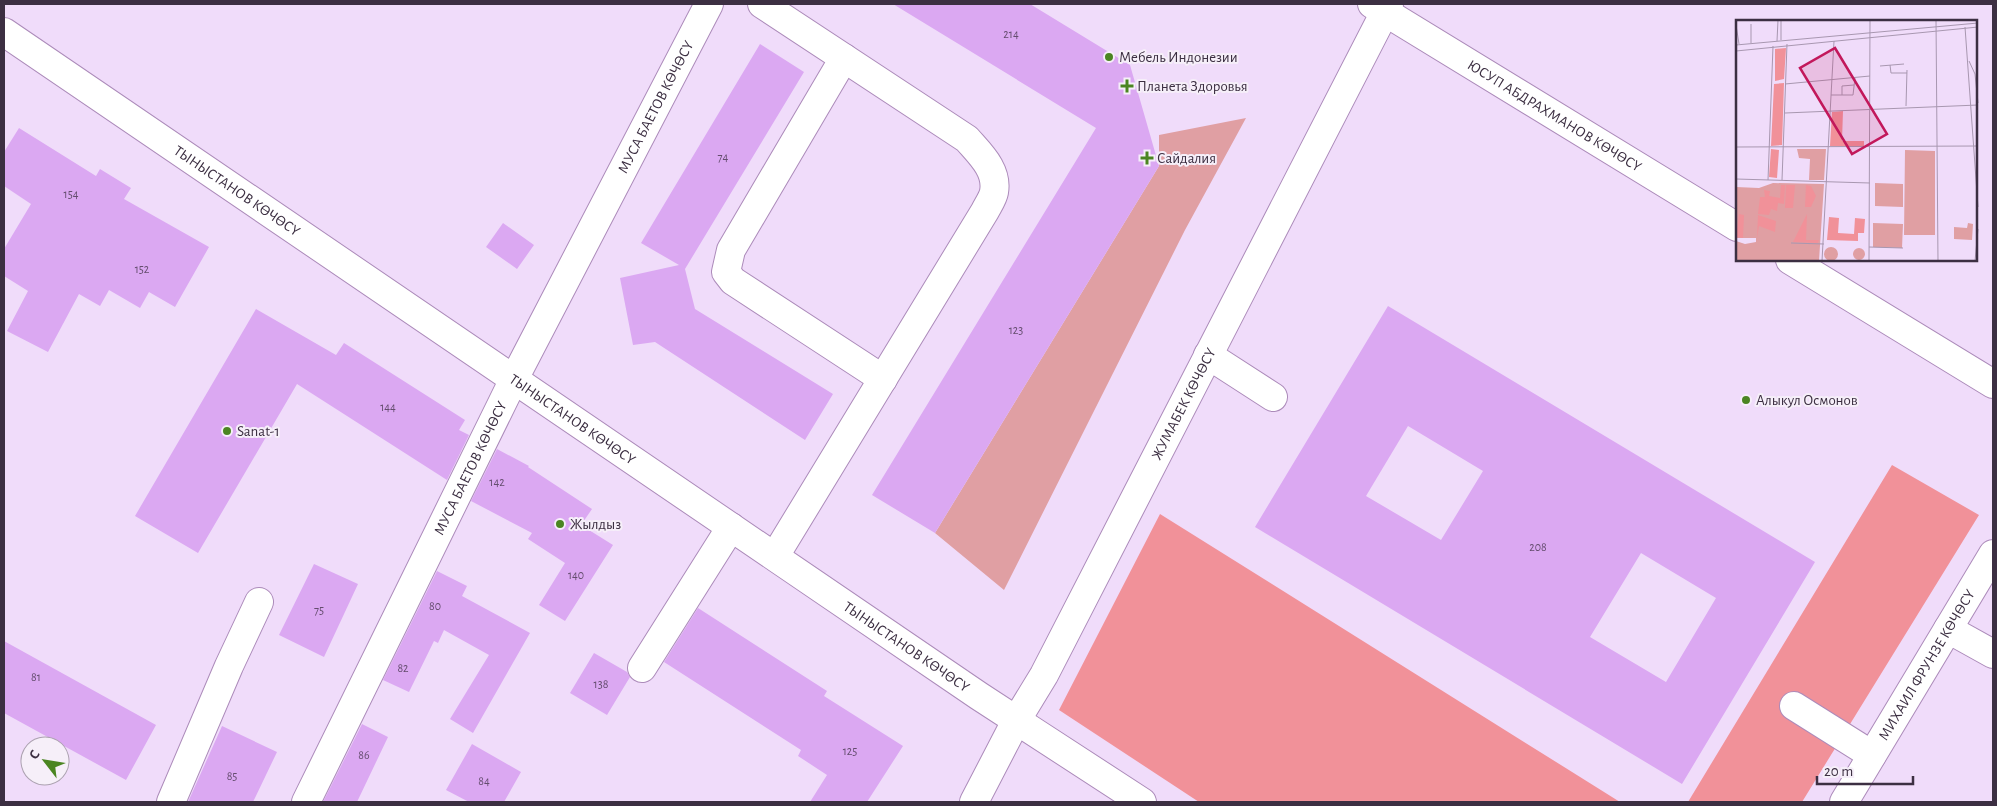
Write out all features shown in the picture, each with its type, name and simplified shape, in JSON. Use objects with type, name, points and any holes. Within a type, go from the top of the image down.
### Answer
[{"type":"street","name":"МУСА БАЕТОВ КӨЧӨСҮ","points":[[306,802],[514,379],[709,4]]},
{"type":"street","points":[[762,4],[967,139],[987,162],[993,178],[994,192],[985,211],[775,556]]},
{"type":"street","name":"ЮСУП АБДРАХМАНОВ КӨЧӨСҮ","points":[[1382,6],[1736,226]]},
{"type":"street","name":"ЖУМАБЕК КӨЧӨСҮ","points":[[974,802],[1016,721],[1044,675],[1208,355],[1382,6]]},
{"type":"street","name":"ТЫНЫСТАНОВ КӨЧӨСҮ","points":[[4,32],[1016,721],[1142,802]]},
{"type":"street","points":[[844,58],[731,250],[726,272],[732,281],[883,379]]},
{"type":"street","points":[[1792,261],[1993,384]]},
{"type":"street","points":[[1208,355],[1273,397]]},
{"type":"street","points":[[642,668],[731,527]]},
{"type":"street","name":"МИХАИЛ ФРУНЗЕ КӨЧӨСҮ","points":[[1844,802],[1993,554]]},
{"type":"street","points":[[171,802],[229,666],[260,602]]},
{"type":"street","points":[[1948,629],[1993,654]]},
{"type":"street","points":[[1794,706],[1872,755]]},
{"type":"shaded area","points":[[1246,118],[1185,230],[1004,590],[935,533],[1159,166],[1159,135]]},
{"type":"shaded area","points":[[1892,465],[1979,515],[1802,802],[1688,802]]},
{"type":"shaded area","points":[[1160,514],[1620,802],[1199,802],[1059,710]]},
{"type":"building","points":[[893,4],[1030,4],[1130,65],[1159,166],[935,533],[872,495],[1096,128]]},
{"type":"building","points":[[760,44],[804,72],[685,269],[695,309],[833,394],[805,440],[655,342],[633,345],[620,278],[679,265],[641,243]]},
{"type":"building","points":[[19,128],[96,176],[100,169],[131,188],[124,199],[209,247],[175,307],[149,292],[140,308],[109,290],[100,306],[79,294],[48,352],[7,331],[28,291],[4,276],[4,249],[31,204],[4,186],[4,152]]},
{"type":"building","points":[[503,223],[534,245],[517,269],[486,247]]},
{"type":"building","points":[[1388,306],[1815,562],[1682,784],[1255,527]],"holes":[[[1408,426],[1483,471],[1441,540],[1366,496]],[[1641,553],[1716,598],[1666,682],[1590,637]]]},
{"type":"building","name":"Sanat-1","points":[[256,309],[336,355],[344,343],[465,420],[459,430],[469,435],[447,480],[297,384],[198,553],[135,516]]},
{"type":"building","points":[[497,449],[529,466],[592,509],[581,525],[613,545],[565,621],[539,605],[565,563],[528,539],[532,533],[471,501]]},
{"type":"building","points":[[314,564],[358,584],[324,657],[279,635]]},
{"type":"building","points":[[437,571],[467,586],[462,596],[530,633],[473,733],[450,719],[489,655],[444,630],[438,643],[434,641],[409,692],[383,680]]},
{"type":"building","points":[[698,608],[827,691],[824,696],[903,746],[867,802],[810,802],[827,775],[798,756],[801,750],[664,662]]},
{"type":"building","points":[[4,641],[156,725],[126,780],[70,749],[70,736],[46,736],[4,713]]},
{"type":"building","points":[[594,653],[627,672],[630,677],[607,715],[570,693]]},
{"type":"building","points":[[362,724],[388,737],[357,802],[323,802]]},
{"type":"building","points":[[222,726],[277,752],[253,802],[188,802]]},
{"type":"building","points":[[472,744],[521,772],[504,802],[469,802],[446,790]]},
{"type":"place","name":"Мебель Индонезии","points":[[1109,57]]},
{"type":"place","name":"Планета Здоровья","points":[[1127,86]]},
{"type":"place","name":"Сайдалия","points":[[1147,158]]},
{"type":"place","name":"Алыкул Осмонов","points":[[1746,400]]},
{"type":"place","name":"Sanat-1","points":[[227,431]]},
{"type":"place","name":"Жылдыз","points":[[560,524]]}]
